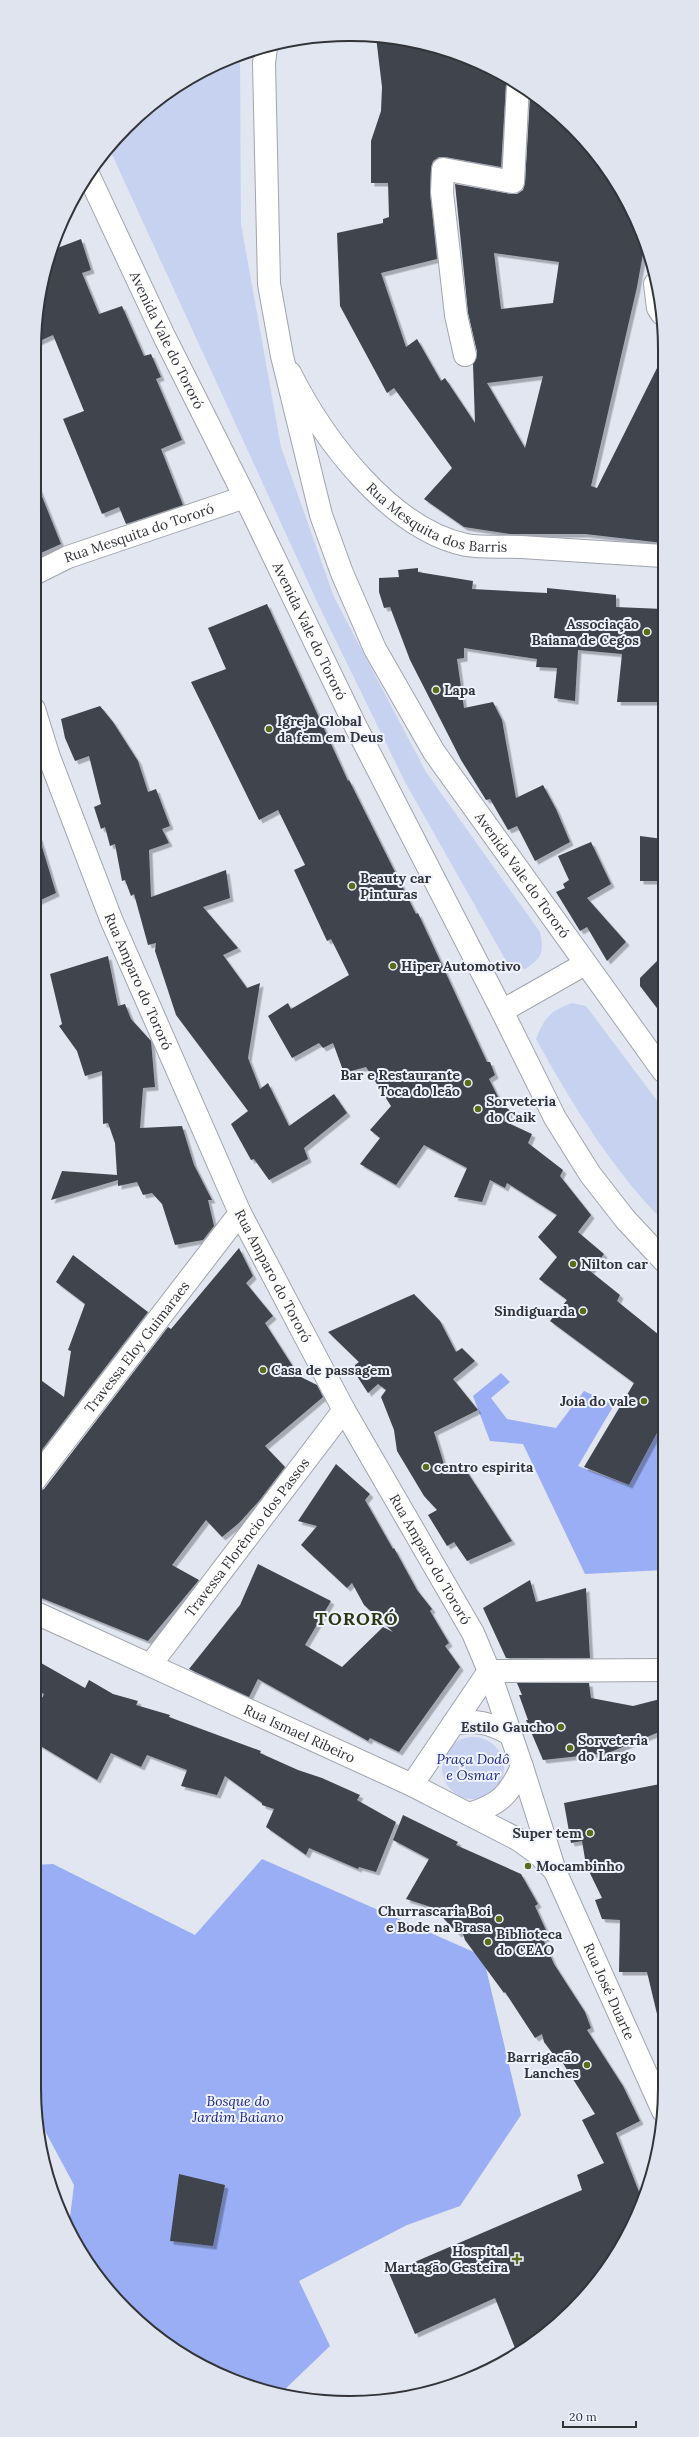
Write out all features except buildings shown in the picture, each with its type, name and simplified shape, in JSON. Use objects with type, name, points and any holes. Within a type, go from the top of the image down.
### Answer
[{"type":"street","name":"Avenida Vale do Tororó","points":[[265,53],[264,63],[269,284],[282,356],[321,515],[342,573],[375,649],[434,752],[585,964],[658,1063]]},
{"type":"street","points":[[465,355],[456,316],[442,192],[443,169],[513,182],[518,91]]},
{"type":"street","name":"Avenida Vale do Tororó","points":[[91,181],[164,336],[245,497],[355,724],[555,1118],[590,1174],[625,1218],[658,1254]]},
{"type":"street","name":"Rua Mesquita dos Barris","points":[[282,356],[314,419],[354,467],[395,511],[427,531],[467,545],[658,556]]},
{"type":"street","name":"Rua Mesquita do Tororó","points":[[41,571],[75,555],[245,497]]},
{"type":"street","name":"Rua Amparo do Tororó","points":[[41,755],[111,919],[240,1213],[344,1410],[473,1632],[489,1671],[522,1767],[555,1871]]},
{"type":"street","points":[[502,1011],[585,964]]},
{"type":"street","name":"Travessa Eloy Guimaraes","points":[[41,1472],[240,1213]]},
{"type":"street","name":"Travessa Florêncio dos Passos","points":[[151,1664],[344,1410]]},
{"type":"street","name":"Rua Ismael Ribeiro","points":[[41,1615],[151,1664],[412,1785],[519,1840],[537,1853],[555,1871]]},
{"type":"street","points":[[412,1785],[489,1671],[658,1670]]},
{"type":"street","points":[[453,1724],[468,1721],[482,1722],[494,1725],[510,1734]]},
{"type":"street","points":[[469,1814],[488,1809],[503,1799],[514,1784],[522,1767]]},
{"type":"street","name":"Rua José Duarte","points":[[555,1871],[657,2099]]},
{"type":"green space","points":[[240,61],[241,224],[281,447],[334,597],[426,772],[540,932],[542,945],[541,954],[536,961],[525,969],[509,966],[405,782],[319,606],[112,154],[131,131],[178,93],[195,82]]},
{"type":"green space","points":[[572,1003],[586,1006],[658,1102],[658,1215],[627,1180],[594,1135],[578,1111],[536,1039],[542,1025],[553,1012]]},
{"type":"green space","points":[[501,1373],[510,1382],[491,1398],[507,1419],[556,1428],[584,1391],[614,1405],[578,1466],[629,1485],[658,1431],[658,1570],[585,1574],[523,1444],[490,1441],[473,1396]]},
{"type":"green space","name":"Praça Dodô e Osmar","points":[[473,1737],[485,1739],[495,1746],[502,1756],[504,1768],[502,1780],[495,1790],[485,1797],[473,1799],[461,1797],[451,1790],[444,1780],[442,1768],[444,1756],[451,1746],[461,1739]]},
{"type":"green space","name":"Bosque do Jardim Baiano","points":[[262,1859],[483,1956],[521,2115],[460,2206],[407,2225],[299,2281],[330,2346],[285,2389],[250,2380],[231,2373],[195,2355],[162,2332],[131,2306],[93,2259],[82,2242],[70,2218],[74,2185],[44,2129],[41,2088],[41,1865],[53,1864],[195,1935]]},
{"type":"place","name":"Associação Baiana de Cegos","points":[[647,632]]},
{"type":"place","name":"Lapa","points":[[436,690]]},
{"type":"place","name":"Igreja Global da fem em Deus","points":[[269,729]]},
{"type":"place","name":"Beauty car Pinturas","points":[[352,886]]},
{"type":"place","name":"Hiper Automotivo","points":[[393,966]]},
{"type":"place","name":"Bar e Restaurante Toca do leão","points":[[468,1083]]},
{"type":"place","name":"Sorveteria do Caik","points":[[478,1109]]},
{"type":"place","name":"Nilton car","points":[[573,1264]]},
{"type":"place","name":"Sindiguarda","points":[[583,1311]]},
{"type":"place","name":"Casa de passagem","points":[[263,1370]]},
{"type":"place","name":"Joia do vale","points":[[644,1401]]},
{"type":"place","name":"centro espirita","points":[[426,1467]]},
{"type":"place","name":"Estilo Gaucho","points":[[561,1727]]},
{"type":"place","name":"Sorveteria do Largo","points":[[570,1748]]},
{"type":"place","name":"Super tem","points":[[590,1833]]},
{"type":"place","name":"Mocambinho","points":[[528,1866]]},
{"type":"place","name":"Churrascaria Boi e Bode na Brasa","points":[[499,1919]]},
{"type":"place","name":"Biblioteca do CEAO","points":[[488,1942]]},
{"type":"place","name":"Barrigacão Lanches","points":[[587,2065]]},
{"type":"place","name":"Hospital Martagão Gesteira","points":[[517,2259]]},
{"type":"district","name":"TORORÓ","points":[[357,1618]]}]
